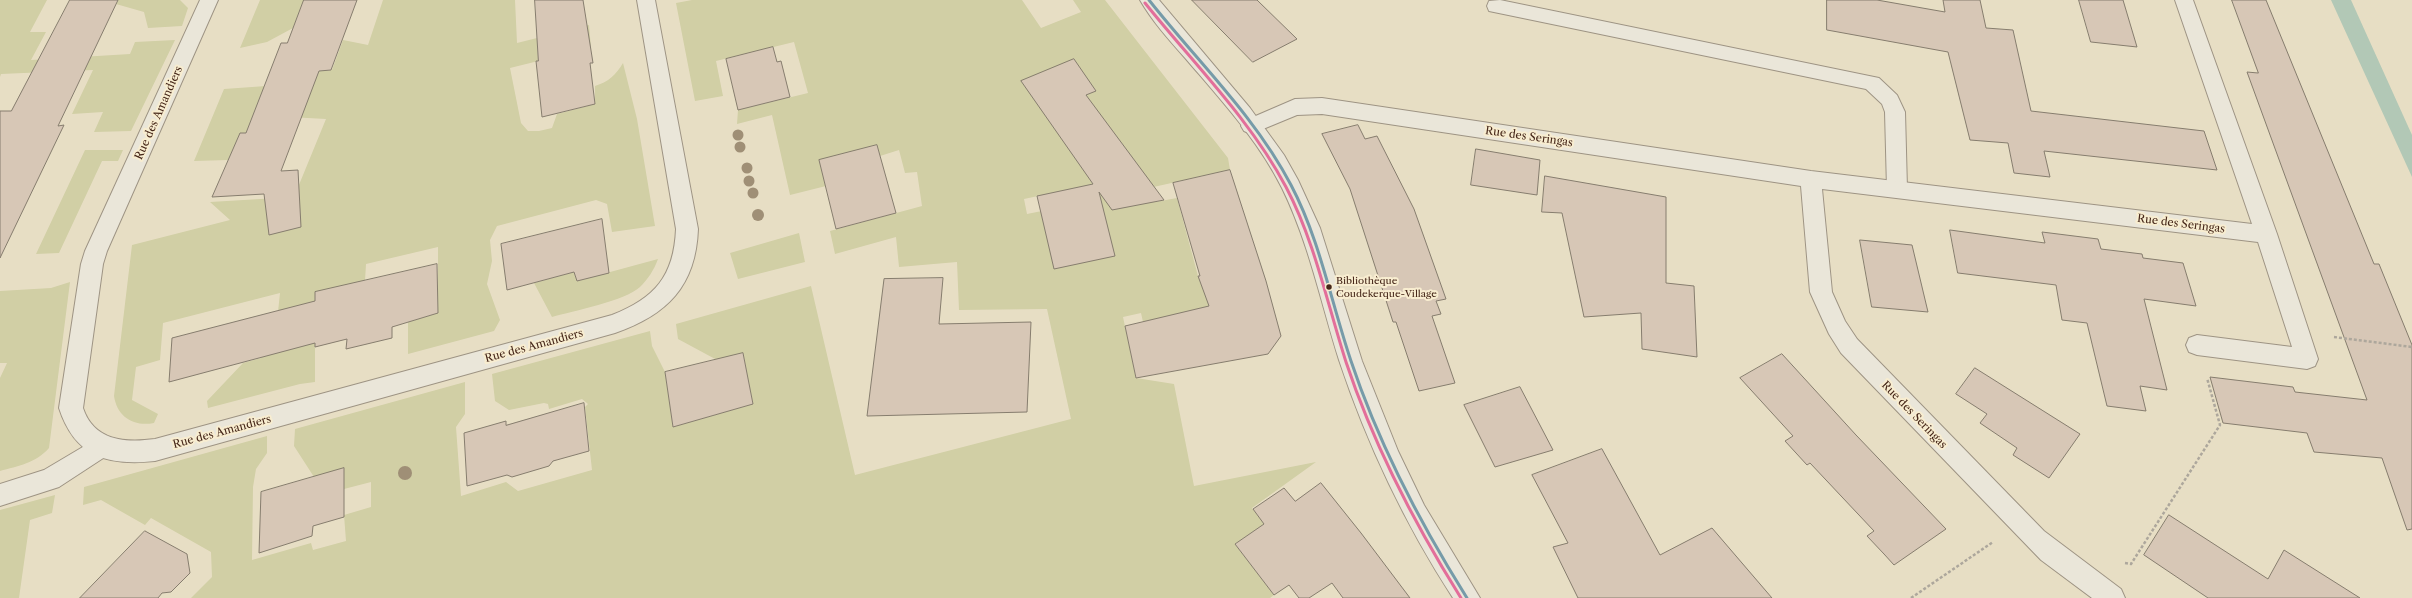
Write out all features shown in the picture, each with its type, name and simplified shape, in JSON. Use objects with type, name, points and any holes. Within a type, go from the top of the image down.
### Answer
[{"type":"street","name":"Rue des Amandiers","points":[[209,0],[96,251],[92,264],[71,408],[79,431],[89,440],[103,446],[138,453],[155,450],[615,324],[637,315],[667,292],[686,258],[687,242],[646,0]]},
{"type":"street","points":[[1149,0],[1251,126],[1282,169],[1300,205],[1348,354],[1381,444],[1412,507],[1467,598]]},
{"type":"street","points":[[2184,0],[2266,234],[2307,359],[2197,345]]},
{"type":"street","points":[[1496,6],[1872,83],[1890,100],[1895,112],[1896,189]]},
{"type":"street","name":"Rue des Seringas","points":[[1251,126],[1295,107],[1322,106],[1811,179],[2266,234]]},
{"type":"street","name":"Rue des Seringas","points":[[1811,179],[1821,292],[1837,327],[1862,362],[2020,524],[2050,552],[2112,598]]},
{"type":"street","points":[[0,495],[51,480],[103,446]]},
{"type":"path","points":[[2298,332],[2412,347]]},
{"type":"path","points":[[2124,563],[2131,564],[2220,425],[2197,345]]},
{"type":"path","points":[[1911,598],[2020,524]]},
{"type":"shaded area","points":[[0,0],[47,0],[30,32],[46,32],[31,60],[130,54],[135,42],[175,40],[131,131],[94,132],[103,112],[72,114],[93,70],[1,74],[0,77]]},
{"type":"shaded area","points":[[118,0],[180,0],[188,8],[182,26],[148,28],[144,12],[116,4]]},
{"type":"shaded area","points":[[260,0],[304,0],[293,28],[267,42],[240,48]]},
{"type":"shaded area","points":[[383,0],[515,0],[517,43],[589,25],[591,48],[510,68],[521,123],[528,131],[539,131],[552,128],[557,114],[595,104],[595,86],[611,78],[623,63],[637,119],[655,226],[612,232],[607,204],[596,200],[497,226],[490,240],[492,261],[487,284],[500,320],[494,331],[408,354],[408,322],[438,313],[438,247],[366,264],[365,281],[315,292],[315,382],[300,384],[208,408],[207,401],[243,363],[261,358],[262,324],[277,321],[280,293],[163,323],[160,360],[136,367],[132,400],[158,414],[154,423],[147,424],[133,422],[128,419],[119,410],[114,396],[132,245],[230,220],[210,202],[294,197],[326,119],[271,116],[228,160],[194,161],[224,89],[266,86],[269,74],[332,70],[343,40],[368,45]]},
{"type":"shaded area","points":[[692,0],[1022,0],[1041,28],[1081,12],[1073,0],[1105,0],[1228,158],[1230,170],[1131,192],[1152,194],[1155,202],[1177,198],[1198,276],[1212,309],[1143,322],[1141,313],[1123,317],[1136,378],[1174,384],[1194,486],[1316,462],[1252,508],[1265,524],[1235,544],[1274,595],[1270,598],[191,598],[212,577],[211,552],[151,518],[145,525],[101,500],[83,505],[84,487],[267,436],[267,453],[256,469],[253,487],[252,560],[311,543],[313,550],[346,541],[344,515],[371,507],[371,482],[344,489],[344,469],[314,477],[294,446],[295,429],[465,382],[465,414],[456,427],[461,496],[506,482],[518,491],[592,470],[585,407],[588,404],[582,399],[549,409],[548,404],[544,403],[509,410],[495,401],[492,374],[650,331],[652,346],[665,372],[673,427],[753,404],[743,353],[717,360],[678,339],[676,324],[811,286],[855,475],[1071,419],[1047,309],[959,310],[957,262],[899,267],[896,237],[835,254],[830,231],[922,206],[917,172],[905,173],[899,150],[880,156],[877,145],[820,160],[826,186],[790,195],[772,115],[737,124],[738,110],[808,93],[794,42],[716,61],[723,96],[695,101],[676,3]],"holes":[[[1081,187],[1086,202],[1027,214],[1024,199]]]},
{"type":"shaded area","points":[[2331,0],[2351,0],[2412,135],[2412,177]]},
{"type":"shaded area","points":[[85,150],[123,150],[118,161],[102,161],[59,253],[36,254]]},
{"type":"shaded area","points":[[799,233],[805,262],[738,279],[730,253]]},
{"type":"shaded area","points":[[658,259],[648,278],[633,292],[611,301],[552,317],[534,283],[574,272],[577,281]]},
{"type":"shaded area","points":[[70,282],[49,448],[33,461],[0,471],[0,378],[7,363],[0,363],[0,291],[51,288]]},
{"type":"shaded area","points":[[55,495],[52,513],[30,520],[19,598],[0,598],[0,510]]},
{"type":"building","points":[[70,0],[118,0],[58,126],[64,125],[0,258],[0,111],[11,111]]},
{"type":"building","points":[[304,0],[357,0],[331,70],[319,71],[281,171],[298,170],[301,227],[269,235],[264,194],[212,197],[240,133],[246,133],[281,43],[287,43]]},
{"type":"building","points":[[535,0],[583,0],[593,63],[590,63],[595,104],[542,117],[536,61],[538,61]]},
{"type":"building","points":[[1192,0],[1257,0],[1297,39],[1253,62]]},
{"type":"building","points":[[1827,0],[1877,0],[1945,12],[1943,0],[1980,0],[1986,28],[2013,30],[2031,111],[2204,131],[2217,170],[2044,151],[2050,177],[2014,173],[2008,143],[1970,140],[1948,52],[1827,30]]},
{"type":"building","points":[[2079,0],[2123,0],[2137,47],[2091,42]]},
{"type":"building","points":[[2232,0],[2266,0],[2374,264],[2379,264],[2412,345],[2412,529],[2407,530],[2382,458],[2314,452],[2307,433],[2223,423],[2210,377],[2293,387],[2295,392],[2367,400],[2247,72],[2258,73]]},
{"type":"building","points":[[773,47],[777,62],[781,61],[790,97],[738,110],[726,59]]},
{"type":"building","points":[[1074,59],[1096,91],[1086,95],[1164,200],[1112,210],[1099,192],[1115,256],[1054,269],[1037,196],[1093,184],[1021,81]]},
{"type":"building","points":[[1358,125],[1365,139],[1377,136],[1414,209],[1446,299],[1436,301],[1441,314],[1432,316],[1455,383],[1419,391],[1396,322],[1393,322],[1350,189],[1322,134]]},
{"type":"building","points":[[877,145],[896,213],[836,229],[819,160]]},
{"type":"building","points":[[1476,149],[1540,160],[1537,195],[1471,185]]},
{"type":"building","points":[[1230,170],[1266,281],[1281,336],[1268,354],[1136,378],[1125,326],[1209,306],[1198,276],[1200,276],[1173,183]]},
{"type":"building","points":[[1545,176],[1666,197],[1666,283],[1694,286],[1697,357],[1642,349],[1641,313],[1584,317],[1562,213],[1542,212]]},
{"type":"building","points":[[602,219],[609,273],[577,281],[574,272],[507,290],[501,244]]},
{"type":"building","points":[[1950,230],[2045,243],[2042,232],[2098,239],[2101,249],[2142,254],[2143,258],[2183,263],[2196,306],[2144,299],[2167,390],[2140,386],[2146,411],[2107,406],[2087,323],[2062,320],[2056,285],[1958,273]]},
{"type":"building","points":[[1860,240],[1912,245],[1928,312],[1872,307]]},
{"type":"building","points":[[437,264],[438,313],[392,327],[392,338],[346,349],[347,339],[315,347],[315,343],[169,382],[172,338],[315,301],[315,292]]},
{"type":"building","points":[[943,278],[939,324],[1031,322],[1027,412],[867,416],[884,279]]},
{"type":"building","points":[[743,353],[753,404],[673,427],[665,372]]},
{"type":"building","points":[[1782,354],[1856,435],[1946,529],[1894,565],[1867,536],[1874,531],[1810,463],[1807,465],[1785,441],[1793,436],[1740,378]]},
{"type":"building","points":[[1975,368],[2080,434],[2049,478],[2013,455],[2017,448],[1980,423],[1987,414],[1956,394]]},
{"type":"building","points":[[1520,387],[1553,450],[1495,467],[1464,405]]},
{"type":"building","points":[[584,403],[589,451],[553,461],[549,466],[512,477],[507,475],[467,486],[464,433],[506,421],[506,425]]},
{"type":"building","points":[[1602,449],[1660,555],[1712,528],[1772,598],[1578,598],[1553,547],[1568,543],[1532,475]]},
{"type":"building","points":[[344,468],[344,517],[313,526],[312,536],[259,553],[261,492]]},
{"type":"building","points":[[1321,483],[1410,598],[1343,598],[1332,583],[1309,598],[1299,598],[1289,585],[1274,595],[1235,544],[1264,524],[1253,509],[1284,488],[1295,501]]},
{"type":"building","points":[[2169,515],[2268,579],[2284,550],[2360,598],[2208,598],[2144,555]]},
{"type":"building","points":[[145,531],[187,554],[190,573],[171,592],[162,593],[158,598],[80,598]]},
{"type":"transit line","points":[[1149,0],[1242,112],[1260,136],[1291,185],[1301,206],[1317,249],[1351,361],[1374,423],[1387,453],[1417,512],[1449,570],[1467,598]]},
{"type":"transit line","points":[[1145,3],[1238,115],[1272,162],[1286,187],[1313,251],[1346,362],[1369,424],[1411,513],[1443,570],[1461,598]]},
{"type":"place","name":"Bibliothèque Coudekerque-Village","points":[[1329,287]]}]
